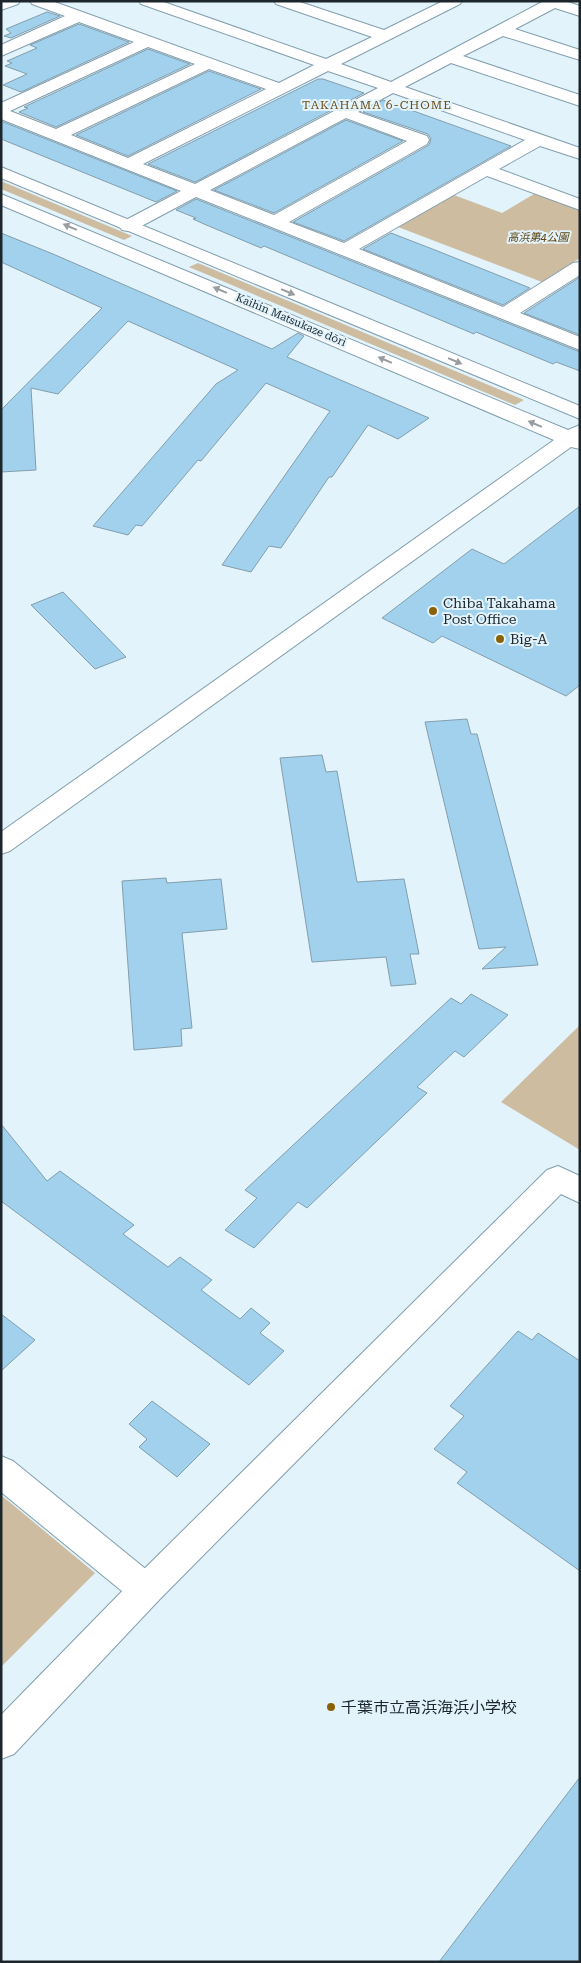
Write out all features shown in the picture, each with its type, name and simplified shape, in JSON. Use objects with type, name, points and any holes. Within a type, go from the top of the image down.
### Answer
[{"type":"street","points":[[1,6],[13,1]]},
{"type":"street","points":[[38,1],[280,89]]},
{"type":"street","points":[[146,1],[580,154]]},
{"type":"street","points":[[281,1],[385,36]]},
{"type":"street","points":[[129,164],[455,1]]},
{"type":"street","points":[[128,226],[551,2],[580,11]]},
{"type":"street","points":[[420,4],[438,10]]},
{"type":"street","points":[[1,51],[79,16]]},
{"type":"street","points":[[501,30],[580,55]]},
{"type":"street","points":[[1,109],[148,41]]},
{"type":"street","points":[[450,57],[580,101]]},
{"type":"street","points":[[57,135],[209,63]]},
{"type":"street","points":[[275,222],[421,140],[344,112]]},
{"type":"street","points":[[1,113],[580,344]]},
{"type":"street","points":[[345,250],[538,140]]},
{"type":"street","points":[[485,170],[580,205]]},
{"type":"street","name":"Kaihin Matsukaze dōri","points":[[1,172],[580,413]]},
{"type":"street","name":"Kaihin Matsukaze dōri","points":[[1,199],[576,437]]},
{"type":"street","points":[[146,259],[173,244]]},
{"type":"street","points":[[505,314],[580,267]]},
{"type":"street","points":[[1,845],[576,437]]},
{"type":"street","points":[[1,1742],[146,1590],[558,1178],[580,1191]]},
{"type":"street","points":[[1,1471],[146,1590]]},
{"type":"green space","points":[[1,181],[132,236],[124,240],[1,189]]},
{"type":"green space","name":"高浜第4公園","points":[[534,194],[580,210],[580,258],[542,282],[398,227],[454,195],[502,213]]},
{"type":"green space","points":[[198,263],[524,400],[515,405],[189,267]]},
{"type":"green space","points":[[580,1025],[580,1150],[501,1102]]},
{"type":"green space","points":[[1,1495],[95,1573],[1,1667]]},
{"type":"building","points":[[47,12],[60,16],[11,38],[4,36],[11,33],[6,29]]},
{"type":"building","points":[[79,24],[129,42],[21,92],[3,85],[27,74],[5,66],[12,63],[7,61],[37,48],[30,45]]},
{"type":"building","points":[[148,49],[190,64],[56,127],[19,112],[28,108],[24,107]]},
{"type":"building","points":[[209,71],[261,89],[128,156],[76,135]]},
{"type":"building","points":[[318,79],[364,93],[195,182],[148,164]]},
{"type":"building","points":[[383,100],[511,146],[344,241],[293,222],[429,145],[431,139],[428,134],[363,112]]},
{"type":"building","points":[[346,120],[403,141],[274,213],[214,190]]},
{"type":"building","points":[[1,121],[177,191],[156,202],[1,139]]},
{"type":"building","points":[[196,199],[580,352],[580,371],[556,362],[553,364],[476,332],[474,334],[264,246],[261,248],[176,210]]},
{"type":"building","points":[[1,233],[272,349],[298,333],[304,336],[287,357],[429,418],[398,439],[368,425],[332,477],[329,477],[281,548],[269,546],[251,572],[222,565],[330,411],[266,383],[201,461],[198,460],[142,526],[136,525],[128,535],[93,526],[216,384],[238,370],[128,321],[58,394],[31,388],[36,470],[1,472],[1,410],[102,308],[1,262]]},
{"type":"building","points":[[391,233],[530,288],[503,305],[363,249]]},
{"type":"building","points":[[580,277],[580,335],[524,313]]},
{"type":"building","points":[[580,506],[580,685],[566,696],[442,636],[433,643],[382,618],[472,549],[504,564]]},
{"type":"building","points":[[63,592],[126,657],[95,669],[31,605]]},
{"type":"building","points":[[467,719],[471,734],[477,734],[538,965],[482,969],[506,947],[479,949],[425,722]]},
{"type":"building","points":[[322,755],[326,772],[337,771],[357,882],[404,879],[419,954],[410,954],[416,984],[391,986],[386,957],[312,962],[280,758]]},
{"type":"building","points":[[166,878],[167,883],[221,879],[227,929],[182,933],[192,1028],[181,1029],[182,1046],[134,1050],[122,881]]},
{"type":"building","points":[[471,994],[508,1015],[464,1057],[455,1051],[417,1087],[427,1093],[307,1208],[298,1202],[254,1248],[225,1230],[257,1198],[245,1190],[451,998],[461,1004]]},
{"type":"building","points":[[1,1124],[47,1181],[60,1171],[134,1225],[123,1234],[168,1267],[180,1257],[212,1280],[201,1290],[240,1319],[251,1308],[270,1323],[260,1333],[284,1351],[249,1385],[1,1201]]},
{"type":"building","points":[[1,1314],[35,1340],[1,1371]]},
{"type":"building","points":[[518,1331],[532,1340],[538,1333],[580,1361],[580,1571],[457,1483],[467,1472],[434,1449],[464,1416],[450,1406]]},
{"type":"building","points":[[152,1401],[210,1444],[177,1477],[139,1447],[147,1439],[129,1424]]},
{"type":"building","points":[[580,1777],[580,1962],[439,1962]]},
{"type":"place","name":"Chiba Takahama Post Office","points":[[433,611]]},
{"type":"place","name":"Big-A","points":[[500,639]]},
{"type":"place","name":"千葉市立高浜海浜小学校","points":[[331,1707]]},
{"type":"district","name":"TAKAHAMA 6-CHOME","points":[[377,105]]}]
